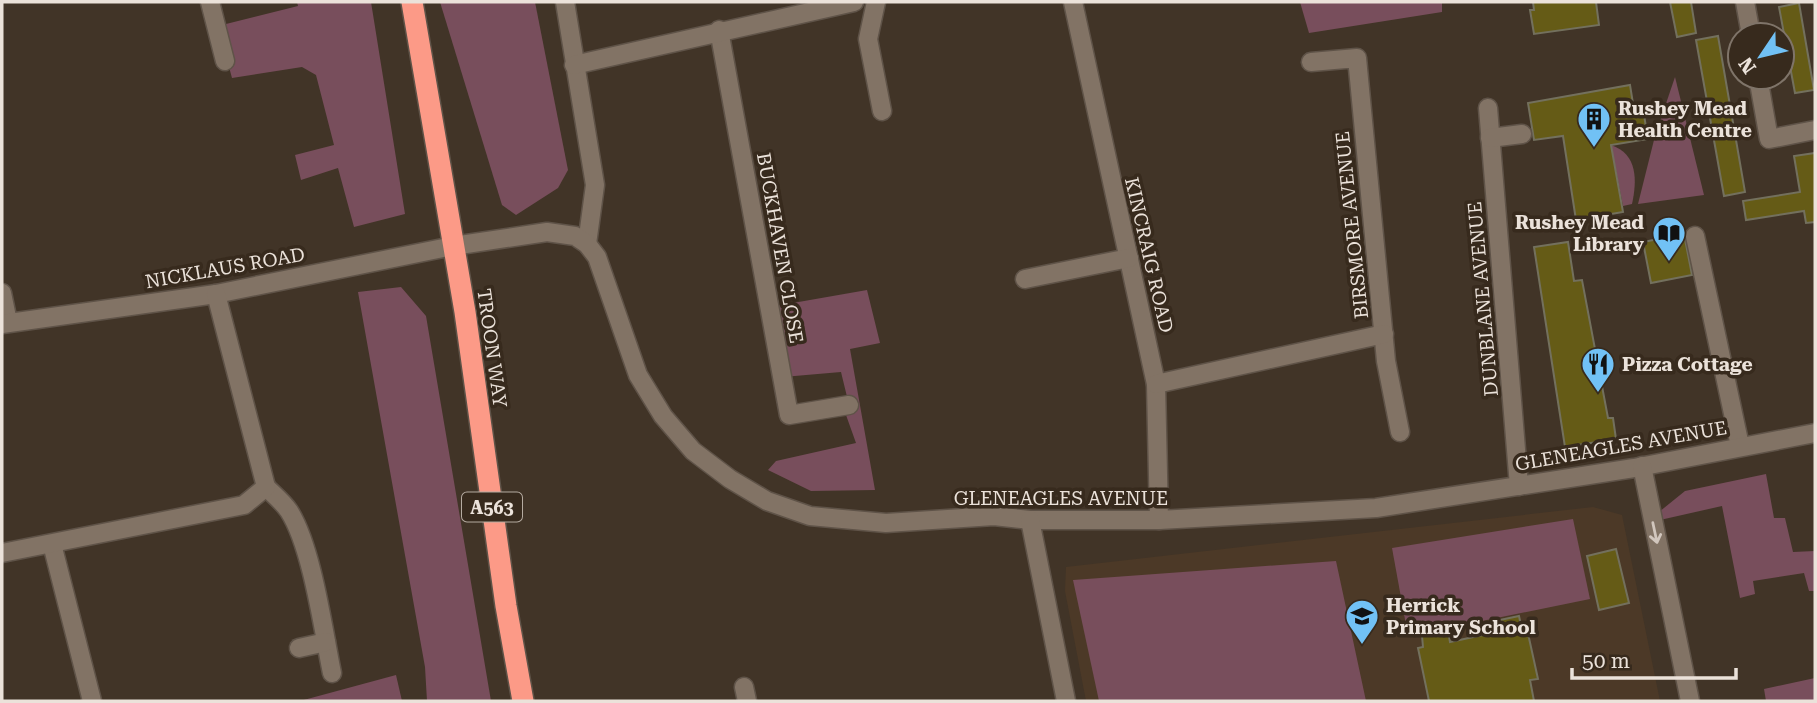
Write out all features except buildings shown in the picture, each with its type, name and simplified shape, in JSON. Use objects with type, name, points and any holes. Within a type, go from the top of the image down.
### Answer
[{"type":"highway","name":"TROON WAY","points":[[412,2],[453,246],[523,701]]},
{"type":"street","points":[[210,2],[225,61]]},
{"type":"street","points":[[453,246],[547,232],[575,236],[587,244],[595,185],[565,2]]},
{"type":"street","points":[[574,65],[719,30],[854,2]]},
{"type":"street","points":[[876,2],[868,39],[882,111]]},
{"type":"street","name":"KINCRAIG ROAD","points":[[1073,2],[1156,384],[1159,520]]},
{"type":"street","points":[[1745,2],[1748,21]]},
{"type":"street","name":"BUCKHAVEN CLOSE","points":[[719,30],[789,415],[849,405]]},
{"type":"street","name":"BIRSMORE AVENUE","points":[[1311,62],[1357,58],[1384,334],[1400,432]]},
{"type":"street","points":[[1760,91],[1769,139],[1815,130]]},
{"type":"street","name":"DUNBLANE AVENUE","points":[[1488,108],[1519,486]]},
{"type":"street","points":[[1490,138],[1522,134]]},
{"type":"street","points":[[1695,236],[1740,446]]},
{"type":"street","name":"GLENEAGLES AVENUE","points":[[587,244],[605,276],[624,340],[638,375],[663,416],[693,452],[730,479],[767,501],[810,516],[886,523],[994,516],[1030,520],[1159,520],[1376,508],[1642,466],[1815,433]]},
{"type":"street","name":"NICKLAUS ROAD","points":[[5,323],[216,294],[453,246]]},
{"type":"street","points":[[1025,279],[1129,258]]},
{"type":"street","points":[[2,293],[5,323]]},
{"type":"street","points":[[216,294],[266,487],[289,511],[315,587],[332,673]]},
{"type":"street","points":[[1156,384],[1384,334]]},
{"type":"street","points":[[1642,466],[1690,701]]},
{"type":"street","points":[[2,553],[244,505],[266,487]]},
{"type":"street","points":[[1030,520],[1066,701]]},
{"type":"street","points":[[52,544],[92,701]]},
{"type":"street","points":[[299,648],[326,642]]},
{"type":"shaded area","points":[[297,2],[371,2],[405,214],[354,227],[338,168],[301,180],[295,155],[334,145],[316,75],[302,67],[232,78],[218,26],[298,6]]},
{"type":"shaded area","points":[[440,2],[535,2],[568,170],[558,188],[516,215],[502,205]]},
{"type":"shaded area","points":[[1300,2],[1442,2],[1442,12],[1309,33]]},
{"type":"shaded area","points":[[1675,77],[1704,195],[1638,204],[1655,136]]},
{"type":"shaded area","points":[[1611,145],[1626,155],[1634,169],[1632,204],[1623,206]]},
{"type":"shaded area","points":[[401,287],[426,316],[491,701],[427,701],[425,667],[358,292]]},
{"type":"shaded area","points":[[867,290],[880,343],[850,349],[875,490],[811,491],[768,470],[776,461],[856,443],[846,415],[858,400],[849,405],[841,372],[783,377],[770,307]]},
{"type":"shaded area","points":[[1766,474],[1774,518],[1785,518],[1793,552],[1815,551],[1815,591],[1809,591],[1804,573],[1753,581],[1755,594],[1740,598],[1722,506],[1660,520],[1659,512],[1685,491]]},
{"type":"shaded area","name":"Herrick Primary School","points":[[1593,507],[1622,515],[1660,701],[1086,701],[1065,591],[1066,567]]},
{"type":"shaded area","points":[[1573,519],[1590,599],[1408,636],[1392,548]]},
{"type":"shaded area","points":[[1336,561],[1366,701],[1099,701],[1073,580]]},
{"type":"shaded area","points":[[396,675],[402,701],[300,701]]},
{"type":"shaded area","points":[[1815,678],[1815,701],[1766,701],[1764,689]]},
{"type":"place","name":"Rushey Mead Health Centre","points":[[1594,149]]},
{"type":"place","name":"Rushey Mead Library","points":[[1669,263]]},
{"type":"place","name":"Pizza Cottage","points":[[1598,394]]},
{"type":"place","name":"Herrick Primary School","points":[[1362,646]]}]
